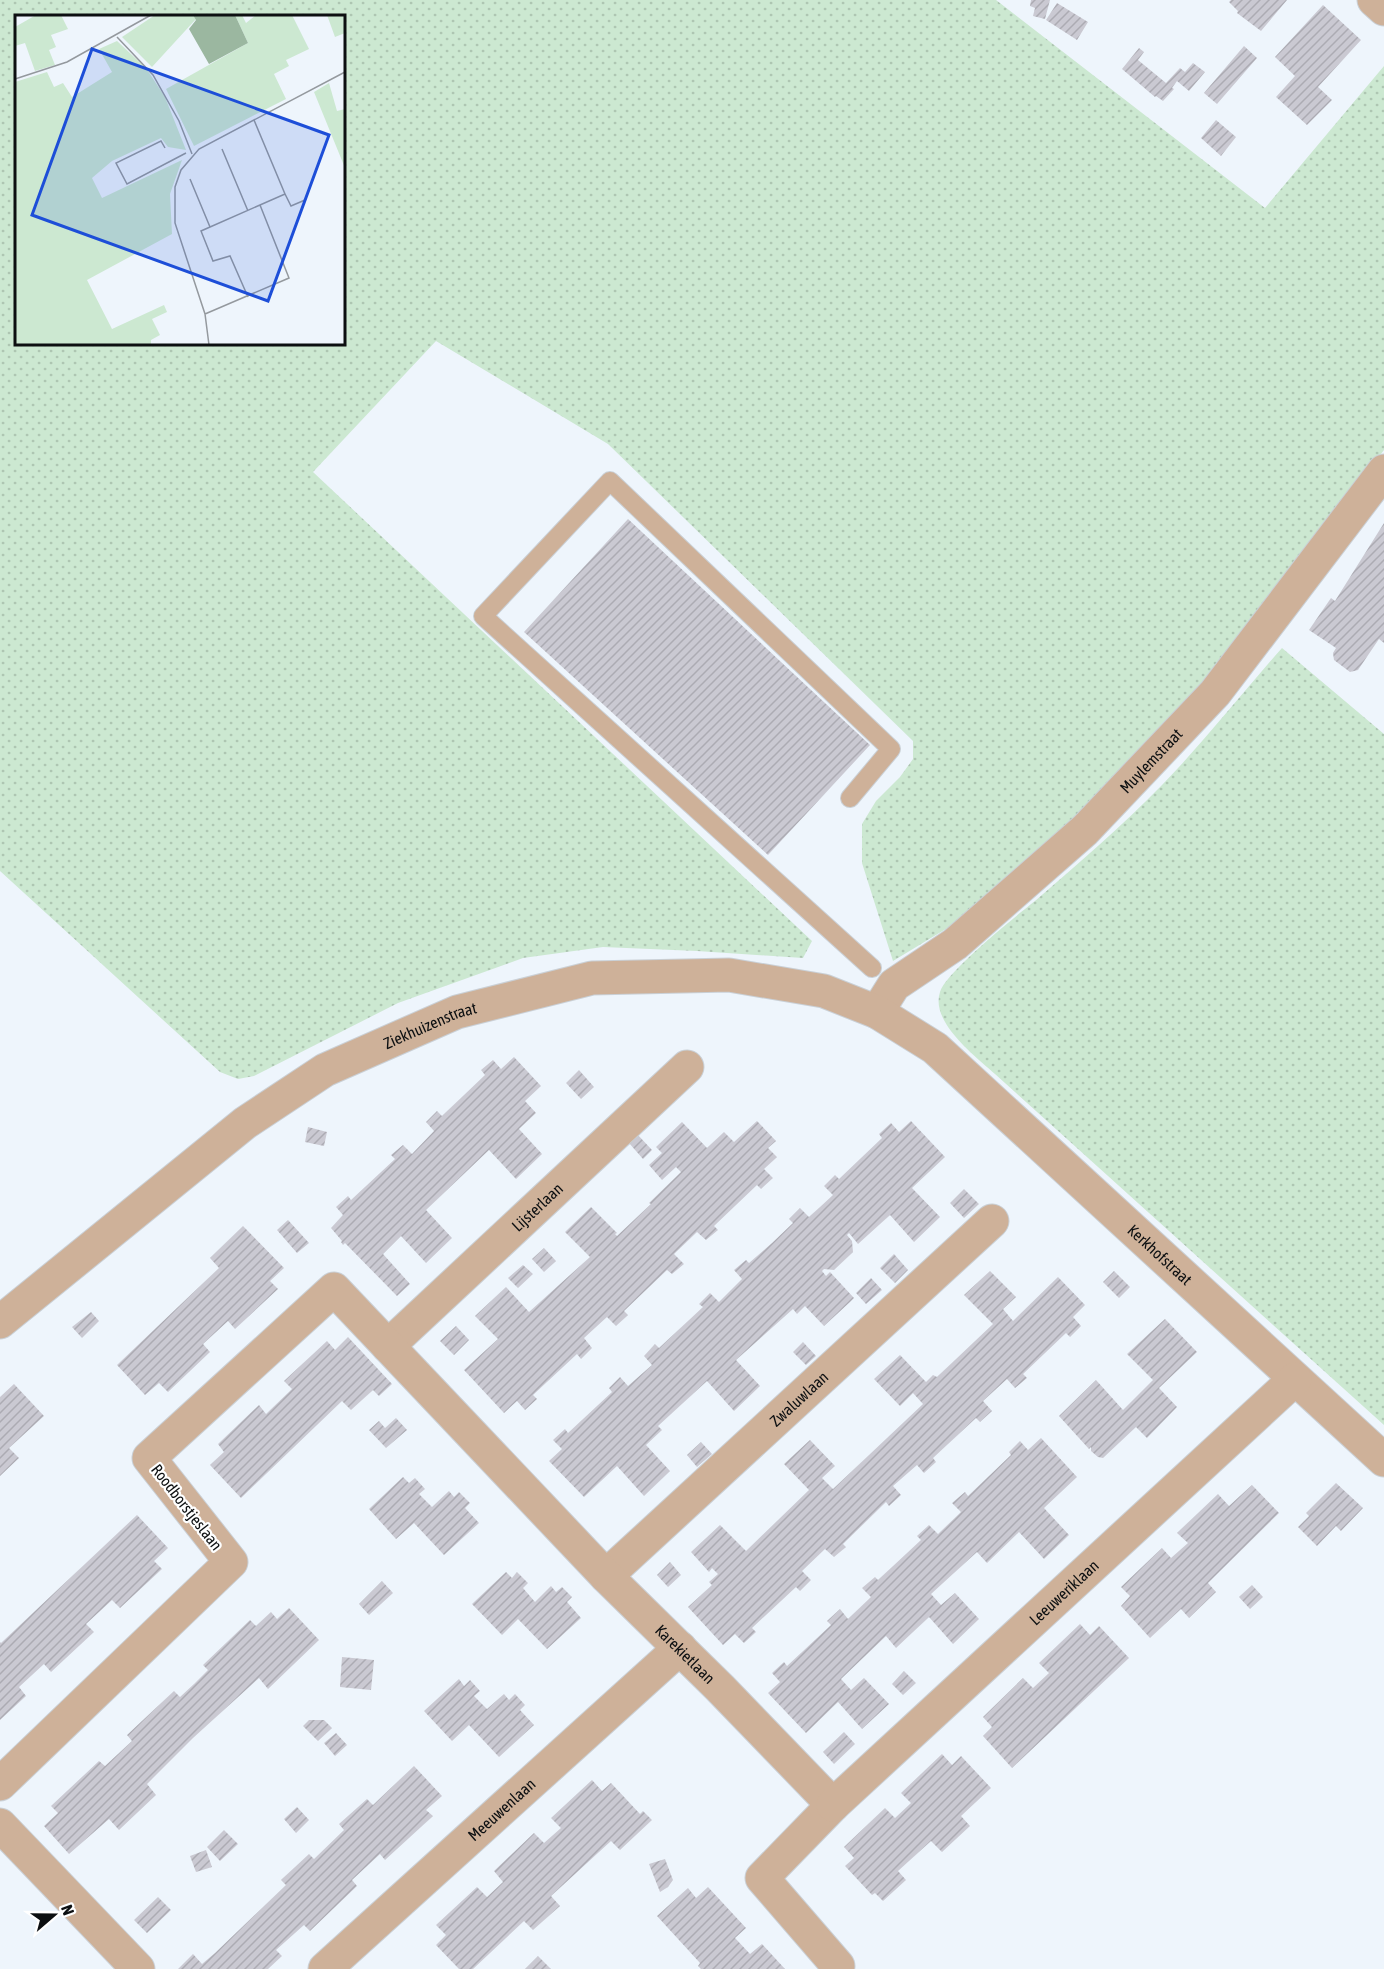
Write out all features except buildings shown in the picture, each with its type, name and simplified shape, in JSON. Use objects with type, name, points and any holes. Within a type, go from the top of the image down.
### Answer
[{"type":"street","points":[[1374,0],[1384,9]]},
{"type":"street","name":"Muylemstraat","points":[[877,1012],[894,985],[955,944],[1085,830],[1215,693],[1384,471]]},
{"type":"street","name":"Ziekhuizenstraat","points":[[0,1322],[245,1123],[325,1070],[457,1012],[592,978],[729,975],[824,991],[877,1012],[935,1048]]},
{"type":"street","name":"Kerkhofstraat","points":[[935,1048],[1384,1460]]},
{"type":"street","name":"Lijsterlaan","points":[[388,1346],[687,1067]]},
{"type":"street","name":"Zwaluwlaan","points":[[606,1576],[992,1221]]},
{"type":"street","name":"Roodborstjeslaan","points":[[0,1784],[231,1562],[149,1458],[334,1289],[388,1346]]},
{"type":"street","name":"Karekietlaan","points":[[388,1346],[606,1576],[680,1648],[833,1805]]},
{"type":"street","name":"Leeuweriklaan","points":[[833,1805],[1295,1379]]},
{"type":"street","name":"Meeuwenlaan","points":[[325,1969],[680,1648]]},
{"type":"street","points":[[833,1805],[762,1878],[838,1966]]},
{"type":"street","points":[[0,1825],[138,1969]]},
{"type":"lane","points":[[850,798],[891,749],[610,481],[483,616],[872,968]]},
{"type":"green space","points":[[0,0],[996,0],[1265,208],[1384,66],[1384,450],[1223,662],[1078,818],[964,918],[893,961],[862,863],[862,824],[876,801],[900,777],[913,759],[913,741],[608,444],[436,341],[313,472],[812,941],[803,958],[603,947],[523,958],[398,1003],[254,1076],[238,1079],[220,1072],[0,871]]},
{"type":"green space","points":[[1282,648],[1384,734],[1384,1425],[966,1048],[948,1026],[939,1003],[940,992],[954,972],[982,945],[1084,859],[1147,800],[1178,769]]}]
